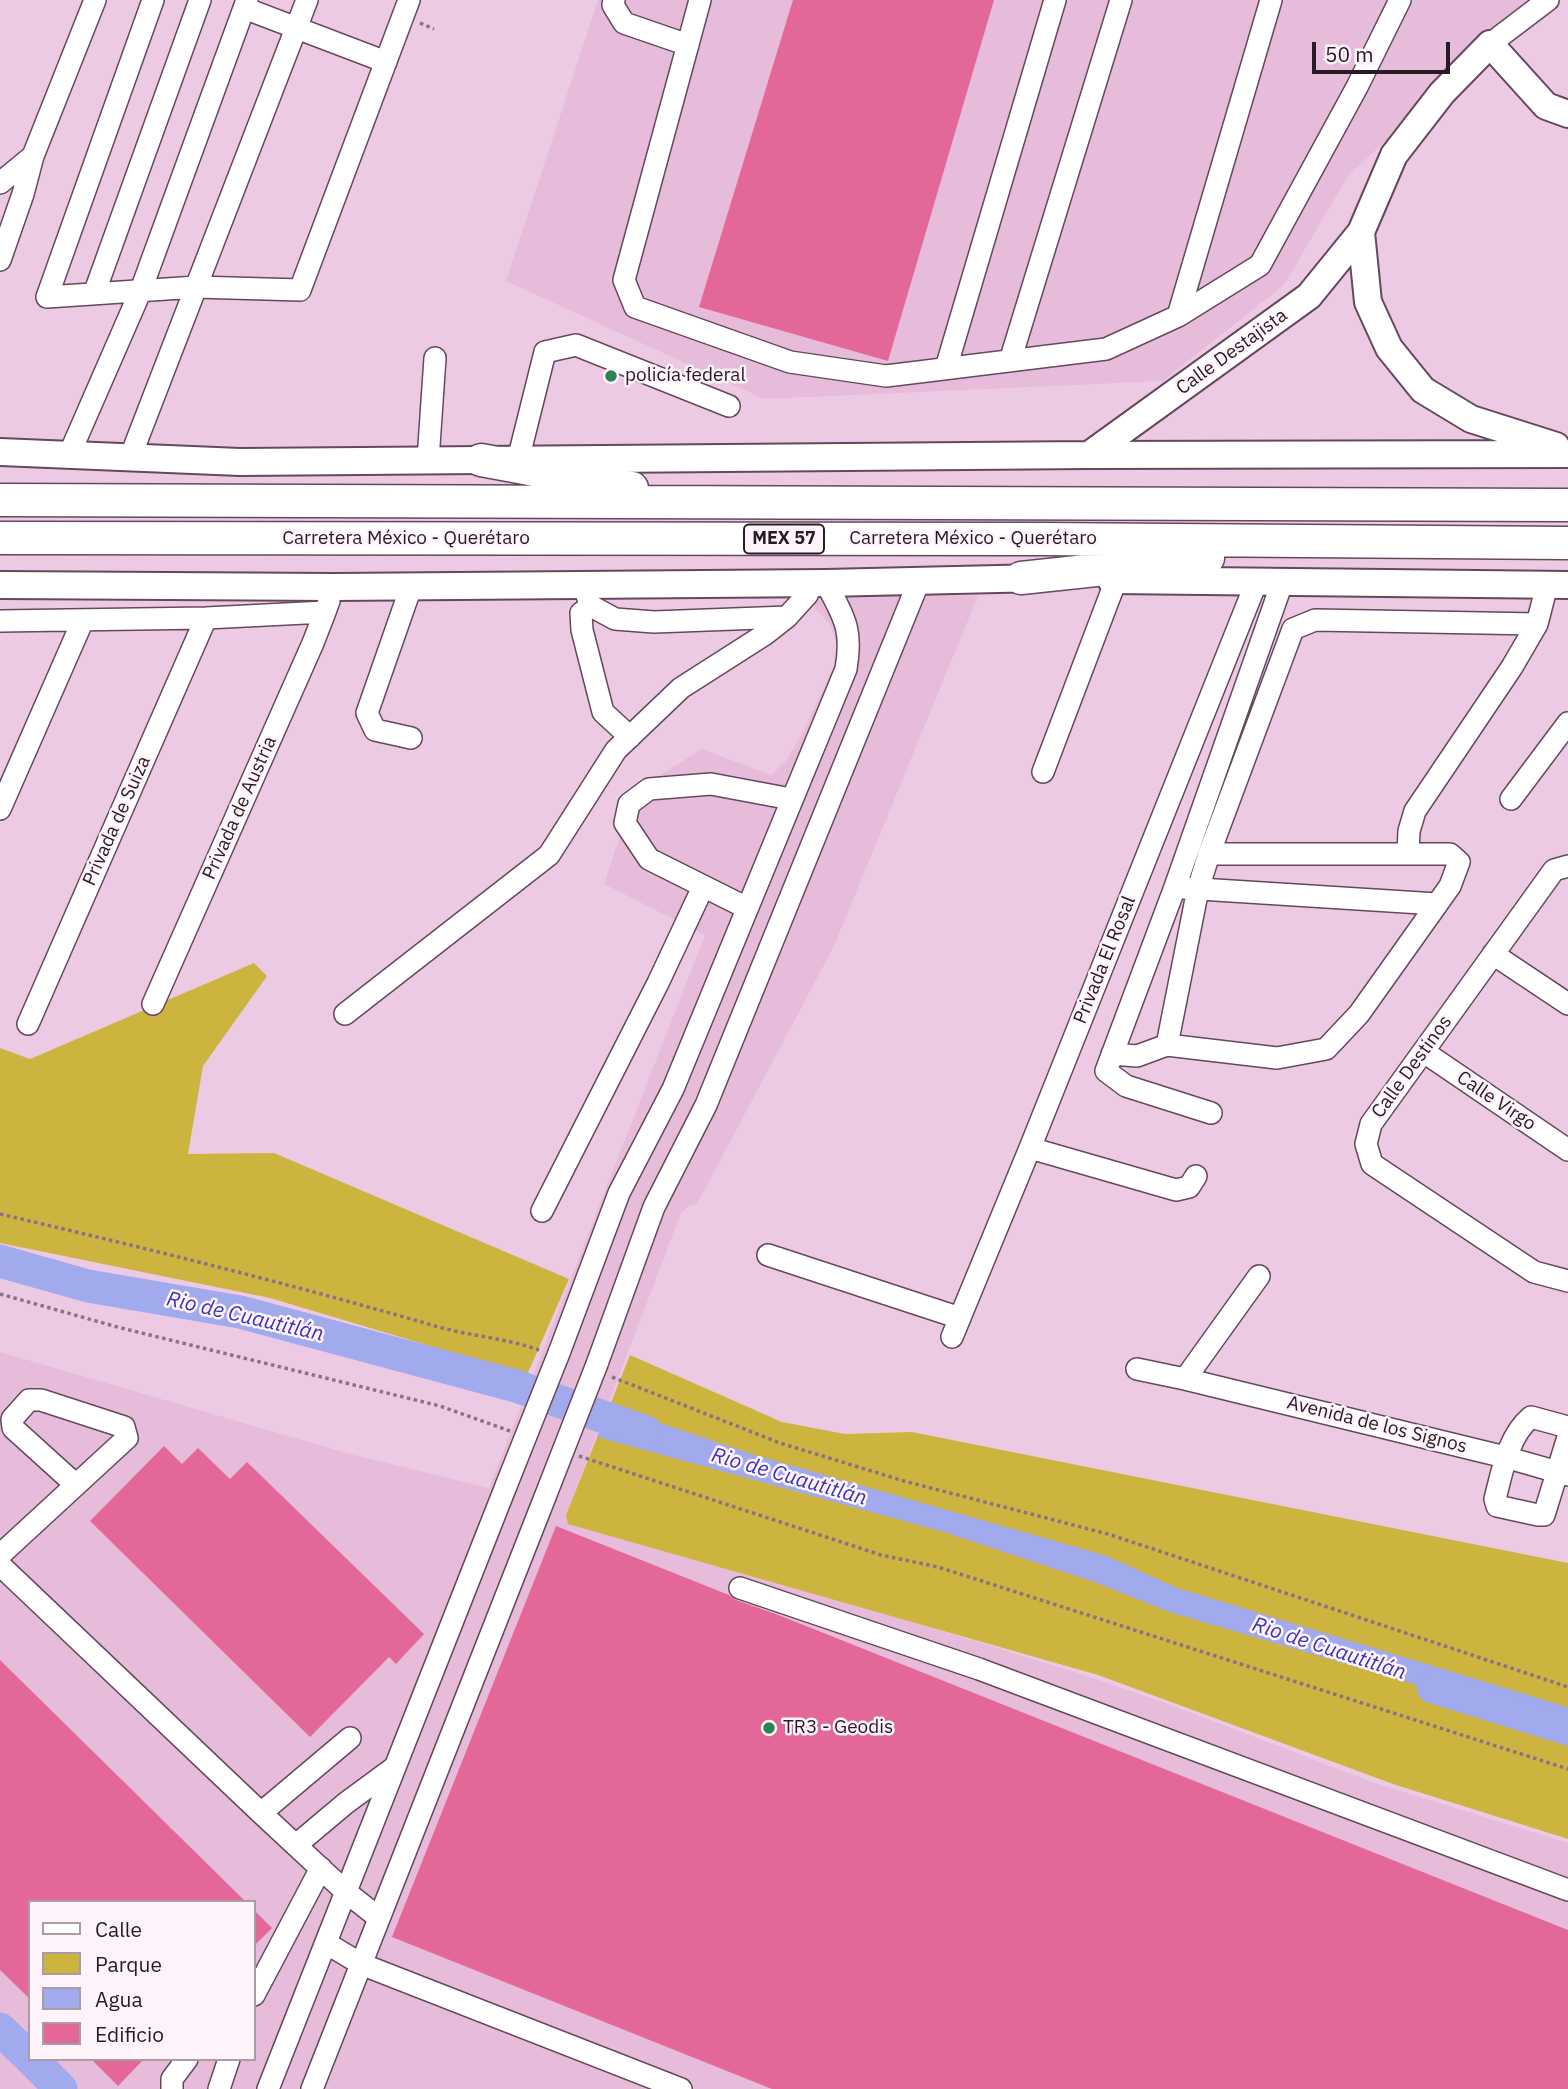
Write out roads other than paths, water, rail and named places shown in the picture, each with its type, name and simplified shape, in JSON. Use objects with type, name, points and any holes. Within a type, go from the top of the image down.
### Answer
[{"type":"highway","points":[[481,460],[695,502]]},
{"type":"highway","name":"Carretera México - Querétaro","points":[[0,500],[1568,505]]},
{"type":"highway","name":"Carretera México - Querétaro","points":[[0,538],[1568,542]]},
{"type":"highway","points":[[1021,578],[1360,542]]},
{"type":"main road","points":[[1490,44],[1546,106],[1568,114]]},
{"type":"main road","name":"Calle Destajista","points":[[1089,455],[1309,296],[1361,232],[1394,155],[1442,93],[1490,44]]},
{"type":"main road","name":"Calle Destajista","points":[[1361,232],[1368,302],[1390,348],[1423,390],[1471,419],[1568,452]]},
{"type":"main road","points":[[0,452],[240,462],[1568,452]]},
{"type":"main road","points":[[0,585],[411,587],[587,596],[819,583],[1021,578],[1558,585]]},
{"type":"street","points":[[1,255],[9,218],[95,0]]},
{"type":"street","points":[[153,0],[47,297],[196,287],[300,290],[410,0]]},
{"type":"street","points":[[94,293],[200,0]]},
{"type":"street","points":[[130,458],[307,0]]},
{"type":"street","points":[[614,0],[613,5],[624,23],[688,45]]},
{"type":"street","points":[[700,0],[624,279],[635,307],[790,362],[886,376],[1105,349],[1178,316],[1260,265],[1357,87],[1400,0]]},
{"type":"street","points":[[946,368],[1055,0]]},
{"type":"street","points":[[1010,360],[1121,0]]},
{"type":"street","points":[[1178,316],[1271,0]]},
{"type":"street","points":[[1490,44],[1548,0]]},
{"type":"street","points":[[69,455],[141,290],[245,4],[295,28],[386,62]]},
{"type":"street","points":[[0,183],[33,156]]},
{"type":"street","points":[[518,460],[545,352],[576,345],[729,407]]},
{"type":"street","points":[[428,460],[435,358]]},
{"type":"street","points":[[1043,772],[1116,580]]},
{"type":"street","points":[[312,2089],[545,1497],[604,1370],[654,1207],[706,1105],[919,581]]},
{"type":"street","points":[[268,2089],[506,1486],[554,1354],[620,1193],[673,1089],[846,669],[850,647],[847,624],[819,583],[787,617],[764,635],[681,688],[616,750],[549,855],[345,1014]]},
{"type":"street","name":"Privada El Rosal","points":[[768,1255],[956,1327],[1256,583]]},
{"type":"street","points":[[1212,1113],[1126,1086],[1106,1071],[1175,887],[1282,583]]},
{"type":"street","points":[[1408,854],[1409,831],[1415,811],[1506,677],[1558,585]]},
{"type":"street","name":"Privada de Austria","points":[[153,1003],[308,655],[334,587]]},
{"type":"street","points":[[411,587],[367,713],[374,730],[411,738]]},
{"type":"street","points":[[629,737],[603,712],[582,630],[581,613],[587,596],[614,619],[654,622],[787,617]]},
{"type":"street","points":[[0,621],[206,618],[325,612]]},
{"type":"street","name":"Privada de Suiza","points":[[28,1024],[206,618]]},
{"type":"street","points":[[0,809],[83,620]]},
{"type":"street","points":[[1167,1045],[1198,889],[1293,629],[1315,620],[1537,624]]},
{"type":"street","points":[[850,647],[887,660]]},
{"type":"street","points":[[1511,799],[1568,723]]},
{"type":"street","points":[[801,775],[835,788]]},
{"type":"street","points":[[747,908],[649,859],[625,823],[629,804],[649,789],[711,785],[791,799]]},
{"type":"street","points":[[777,835],[810,848]]},
{"type":"street","points":[[1112,1054],[1137,1056],[1167,1045],[1277,1058],[1326,1049],[1359,1014],[1450,886],[1458,862],[1450,854],[1209,854]]},
{"type":"street","name":"Calle Destinos","points":[[1568,866],[1553,870],[1371,1124],[1366,1144],[1372,1164],[1534,1272],[1568,1281]]},
{"type":"street","points":[[542,1210],[658,983],[703,887]]},
{"type":"street","points":[[1175,887],[1437,904]]},
{"type":"street","points":[[1493,954],[1568,1004]]},
{"type":"street","points":[[694,1038],[728,1052]]},
{"type":"street","name":"Calle Virgo","points":[[1424,1052],[1568,1150]]},
{"type":"street","points":[[1030,1148],[1176,1190],[1189,1187],[1196,1176]]},
{"type":"street","points":[[1185,1378],[1259,1276]]},
{"type":"street","name":"Avenida de los Signos","points":[[1137,1369],[1185,1378],[1563,1473]]},
{"type":"street","points":[[0,1556],[127,1438],[124,1427],[41,1400],[29,1400],[12,1419],[13,1428],[76,1485]]},
{"type":"street","points":[[1531,1417],[1564,1426],[1568,1434],[1563,1473],[1544,1515],[1538,1516],[1497,1506],[1495,1499],[1506,1457],[1524,1422],[1531,1417]]},
{"type":"street","points":[[0,1565],[261,1813],[346,1892],[379,1918]]},
{"type":"street","points":[[740,1588],[979,1669],[1568,1890]]},
{"type":"street","points":[[261,1813],[350,1738]]},
{"type":"street","points":[[296,1845],[346,1803],[395,1768]]},
{"type":"street","points":[[256,1991],[321,1868]]},
{"type":"street","points":[[326,1943],[361,1964],[681,2089]]},
{"type":"street","points":[[172,2089],[172,2079],[186,2061]]},
{"type":"street","points":[[219,2089],[228,2061]]},
{"type":"water","points":[[610,1406],[755,1455],[1107,1556],[1177,1588],[1561,1705],[1568,1708],[1568,1729],[1169,1612],[1097,1583],[944,1532],[597,1437]]},
{"type":"waterway","name":"Rio de Cuautitlán","points":[[0,1261],[88,1286],[240,1312],[516,1386],[646,1432]]},
{"type":"waterway","name":"Rio de Cuautitlán","points":[[1433,1687],[1568,1729]]},
{"type":"waterway","points":[[0,2029],[28,2056]]},
{"type":"waterway","points":[[33,2061],[61,2089]]},
{"type":"place","name":"policía federal","points":[[611,376]]},
{"type":"place","name":"TR3 - Geodis","points":[[769,1728]]}]
